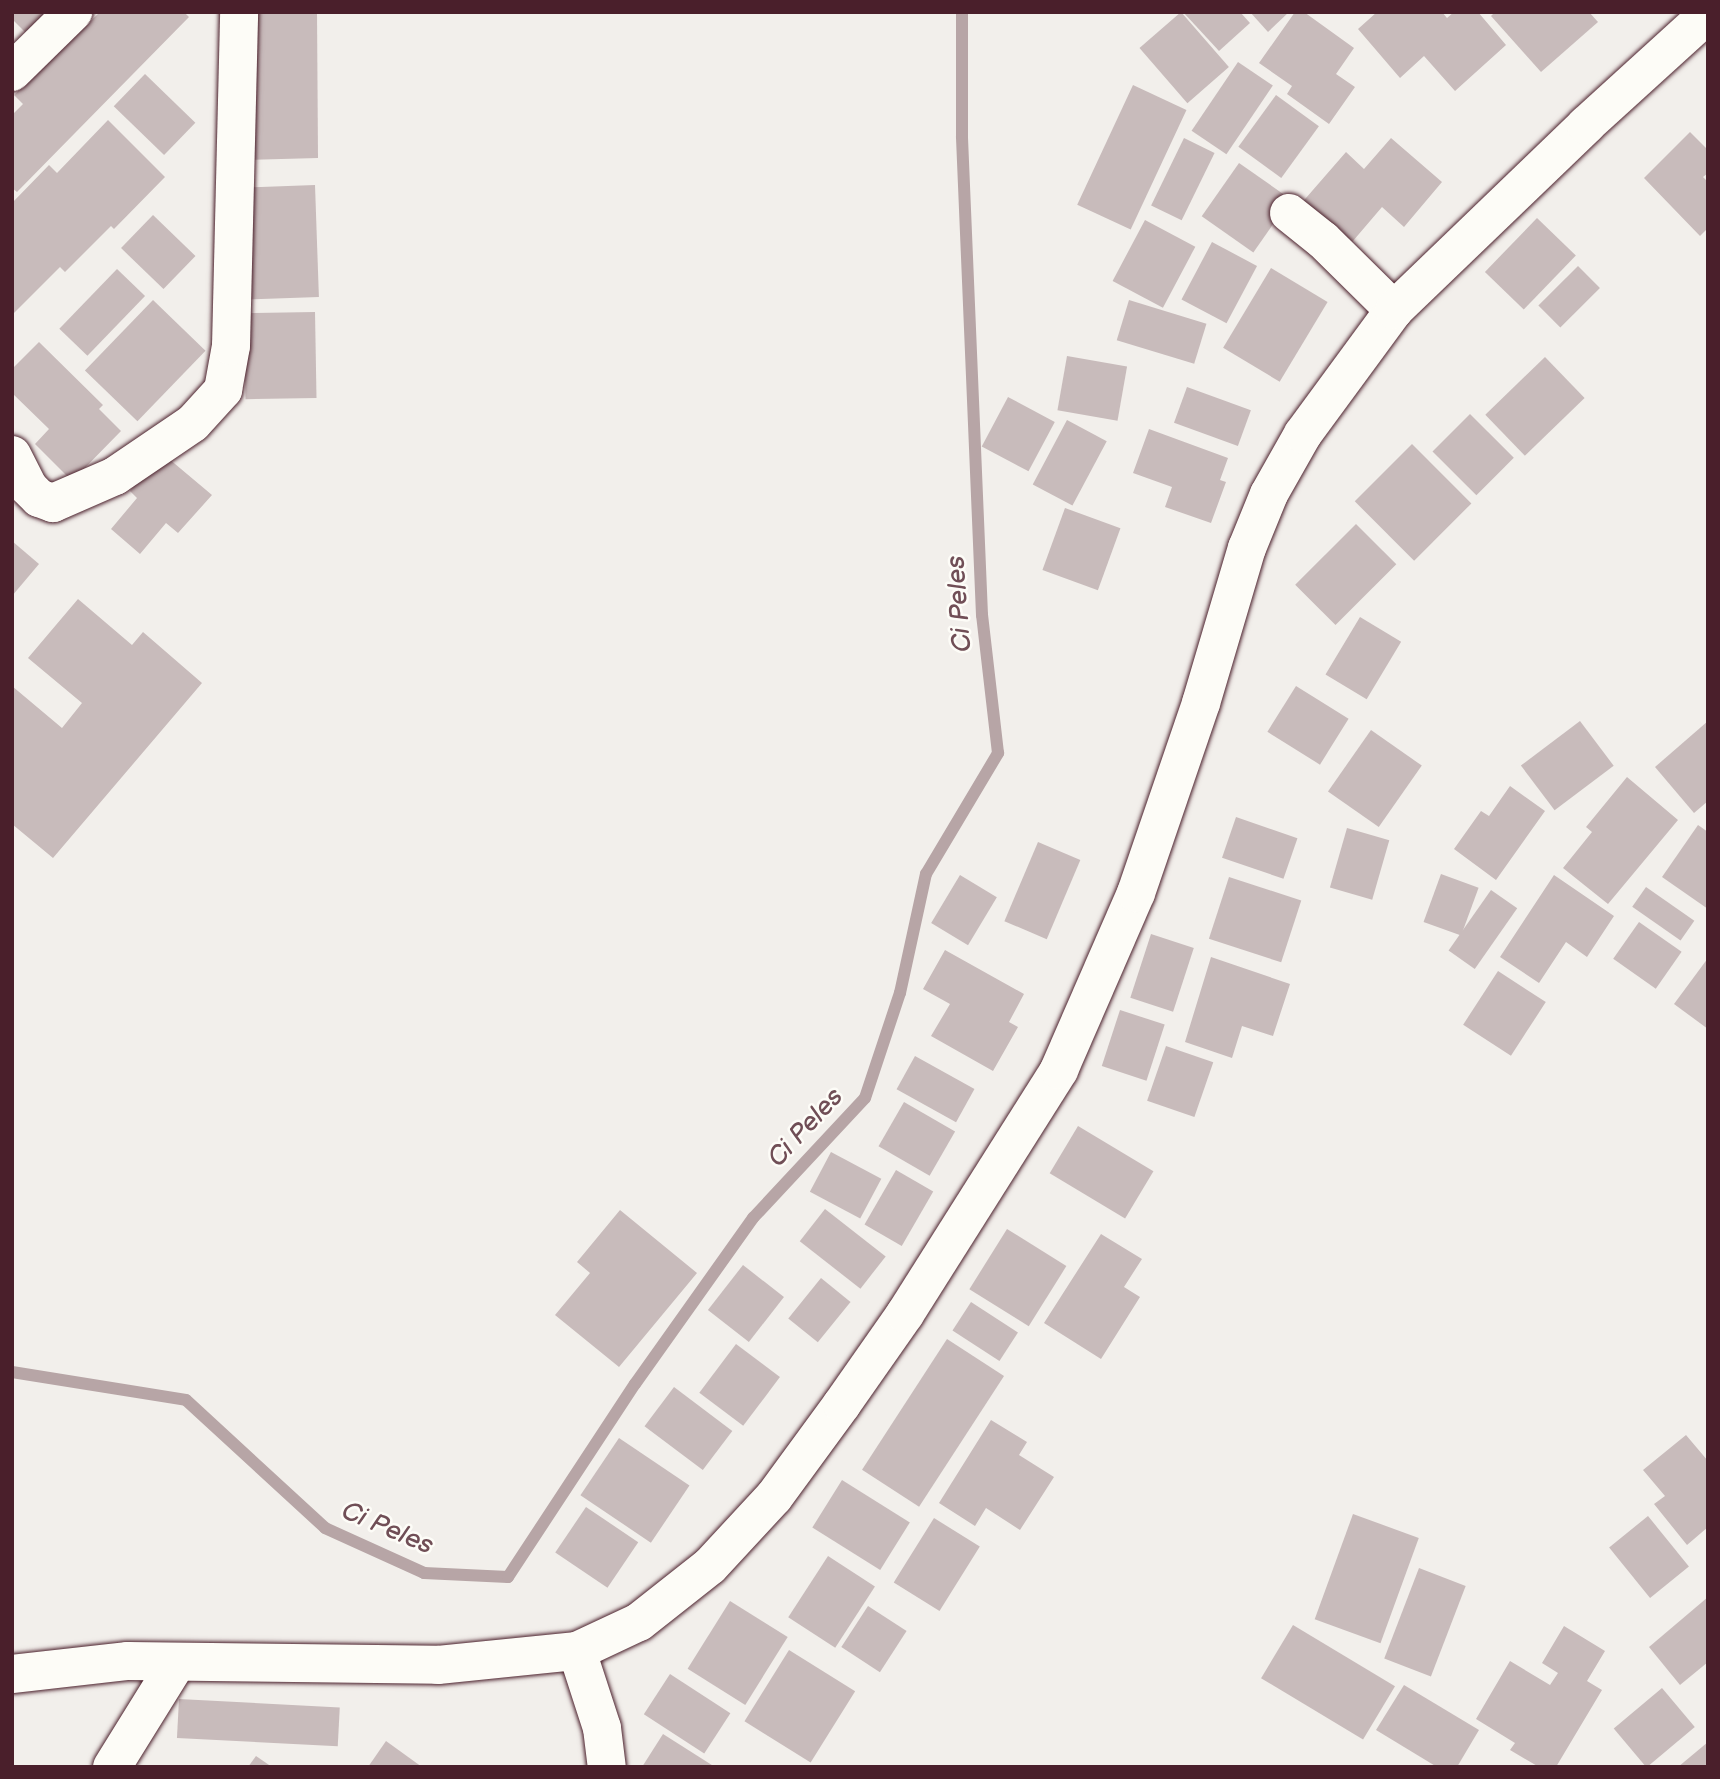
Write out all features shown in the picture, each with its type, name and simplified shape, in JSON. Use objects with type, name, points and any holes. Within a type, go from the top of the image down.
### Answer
[{"type":"main road","points":[[12,72],[73,12]]},
{"type":"main road","points":[[12,455],[28,486],[39,498],[53,503],[115,476],[193,423],[223,390],[231,346],[239,12]]},
{"type":"main road","points":[[12,1674],[128,1661],[438,1665],[577,1651],[639,1622],[710,1566],[774,1497],[905,1314],[1059,1070],[1136,893],[1201,704],[1247,548],[1269,494],[1303,434],[1394,310],[1586,125],[1708,14]]},
{"type":"main road","points":[[1289,213],[1323,240],[1394,310]]},
{"type":"main road","points":[[577,1651],[602,1728],[607,1767]]},
{"type":"main road","points":[[112,1767],[177,1662]]},
{"type":"building","points":[[12,12],[52,12],[29,36],[12,19]]},
{"type":"building","points":[[100,12],[184,12],[189,17],[17,192],[12,188],[12,115],[23,104],[14,95]]},
{"type":"building","points":[[255,12],[317,12],[318,158],[245,160]]},
{"type":"building","points":[[1181,12],[1229,67],[1187,103],[1139,48]]},
{"type":"building","points":[[1183,12],[1240,12],[1250,23],[1219,51]]},
{"type":"building","points":[[1250,12],[1289,12],[1268,32]]},
{"type":"building","points":[[1295,12],[1304,12],[1354,48],[1336,74],[1355,87],[1329,124],[1287,94],[1292,86],[1259,63]]},
{"type":"building","points":[[1377,12],[1442,12],[1447,18],[1454,12],[1478,12],[1506,45],[1455,91],[1424,56],[1400,78],[1358,29]]},
{"type":"building","points":[[1495,12],[1589,12],[1598,22],[1541,72],[1491,16]]},
{"type":"building","points":[[1238,62],[1273,85],[1226,154],[1192,131]]},
{"type":"building","points":[[145,74],[195,123],[164,155],[114,106]]},
{"type":"building","points":[[1133,85],[1186,110],[1131,230],[1077,205]]},
{"type":"building","points":[[1276,95],[1319,126],[1281,178],[1238,147]]},
{"type":"building","points":[[108,120],[165,177],[114,229],[111,226],[65,272],[60,267],[12,315],[12,203],[49,165],[57,173]]},
{"type":"building","points":[[1690,132],[1708,150],[1708,173],[1703,177],[1708,182],[1708,228],[1700,236],[1644,178]]},
{"type":"building","points":[[1184,138],[1215,153],[1182,220],[1151,205]]},
{"type":"building","points":[[1391,138],[1442,182],[1404,227],[1382,207],[1347,248],[1299,206],[1346,152],[1364,169]]},
{"type":"building","points":[[1239,163],[1291,199],[1253,252],[1202,216]]},
{"type":"building","points":[[315,185],[319,297],[249,299],[245,187]]},
{"type":"building","points":[[153,215],[195,256],[163,289],[121,248]]},
{"type":"building","points":[[1537,218],[1576,256],[1524,309],[1485,272]]},
{"type":"building","points":[[1145,220],[1195,247],[1163,308],[1113,281]]},
{"type":"building","points":[[1212,242],[1257,266],[1227,323],[1181,299]]},
{"type":"building","points":[[1578,266],[1600,288],[1560,328],[1538,306]]},
{"type":"building","points":[[1271,268],[1328,302],[1280,382],[1223,348]]},
{"type":"building","points":[[117,269],[145,296],[87,356],[59,329]]},
{"type":"building","points":[[153,300],[206,351],[137,421],[85,370]]},
{"type":"building","points":[[1129,300],[1206,324],[1194,364],[1117,340]]},
{"type":"building","points":[[315,312],[317,398],[246,399],[244,313]]},
{"type":"building","points":[[39,342],[103,405],[99,409],[121,431],[72,481],[35,444],[49,429],[12,393],[12,369]]},
{"type":"building","points":[[1067,356],[1127,367],[1118,421],[1057,410]]},
{"type":"building","points":[[1545,357],[1585,398],[1525,456],[1485,415]]},
{"type":"building","points":[[1187,387],[1251,410],[1238,446],[1174,423]]},
{"type":"building","points":[[1008,397],[1055,422],[1029,471],[982,446]]},
{"type":"building","points":[[1470,414],[1514,458],[1476,495],[1433,451]]},
{"type":"building","points":[[1067,420],[1107,441],[1072,506],[1033,484]]},
{"type":"building","points":[[1149,429],[1228,458],[1220,480],[1226,482],[1211,523],[1165,507],[1172,487],[1133,473]]},
{"type":"building","points":[[1412,444],[1471,503],[1414,561],[1355,501]]},
{"type":"building","points":[[162,453],[212,495],[178,533],[166,523],[140,554],[111,529],[137,498],[130,491]]},
{"type":"building","points":[[1065,508],[1120,528],[1098,590],[1042,570]]},
{"type":"building","points":[[1356,524],[1396,564],[1335,625],[1295,585]]},
{"type":"building","points":[[12,541],[39,564],[12,596]]},
{"type":"building","points":[[78,599],[132,645],[143,632],[202,683],[53,858],[12,824],[12,686],[62,728],[82,703],[28,658]]},
{"type":"building","points":[[1360,617],[1401,642],[1367,699],[1325,674]]},
{"type":"building","points":[[1296,686],[1349,719],[1320,765],[1267,732]]},
{"type":"building","points":[[1580,721],[1614,766],[1555,810],[1521,766]]},
{"type":"building","points":[[1708,721],[1708,801],[1694,813],[1655,767]]},
{"type":"building","points":[[1371,730],[1422,766],[1379,827],[1328,791]]},
{"type":"building","points":[[1627,777],[1678,820],[1608,904],[1563,868],[1592,832],[1586,827]]},
{"type":"building","points":[[1510,786],[1545,811],[1496,880],[1454,849],[1481,811],[1489,816]]},
{"type":"building","points":[[1236,817],[1297,838],[1283,879],[1222,858]]},
{"type":"building","points":[[1698,825],[1708,832],[1708,909],[1662,877]]},
{"type":"building","points":[[1347,828],[1389,840],[1372,900],[1330,888]]},
{"type":"building","points":[[1038,842],[1080,860],[1047,939],[1004,921]]},
{"type":"building","points":[[1441,874],[1479,888],[1461,936],[1424,922]]},
{"type":"building","points":[[960,875],[997,897],[968,945],[931,923]]},
{"type":"building","points":[[1554,875],[1614,916],[1587,957],[1566,942],[1539,983],[1500,957]]},
{"type":"building","points":[[1229,877],[1301,900],[1281,962],[1209,939]]},
{"type":"building","points":[[1646,887],[1694,921],[1681,941],[1632,907]]},
{"type":"building","points":[[1491,890],[1517,908],[1475,969],[1449,951]]},
{"type":"building","points":[[1639,922],[1682,952],[1656,989],[1613,959]]},
{"type":"building","points":[[1151,934],[1194,948],[1173,1012],[1130,998]]},
{"type":"building","points":[[945,950],[1024,994],[1009,1022],[1018,1027],[993,1071],[931,1036],[950,1004],[923,989]]},
{"type":"building","points":[[1211,957],[1290,984],[1273,1036],[1242,1026],[1232,1058],[1185,1042]]},
{"type":"building","points":[[1708,958],[1708,1029],[1674,1004]]},
{"type":"building","points":[[1498,971],[1546,1002],[1511,1056],[1463,1025]]},
{"type":"building","points":[[1120,1010],[1165,1025],[1146,1081],[1102,1066]]},
{"type":"building","points":[[1166,1046],[1213,1062],[1194,1117],[1147,1101]]},
{"type":"building","points":[[915,1056],[974,1089],[956,1122],[897,1089]]},
{"type":"building","points":[[904,1102],[955,1132],[930,1176],[878,1146]]},
{"type":"building","points":[[1078,1126],[1153,1171],[1125,1218],[1050,1173]]},
{"type":"building","points":[[831,1152],[881,1179],[860,1218],[810,1192]]},
{"type":"building","points":[[896,1170],[933,1192],[902,1246],[864,1225]]},
{"type":"building","points":[[825,1209],[886,1256],[860,1289],[800,1241]]},
{"type":"building","points":[[620,1210],[697,1273],[619,1367],[555,1315],[590,1273],[577,1262]]},
{"type":"building","points":[[1007,1229],[1066,1266],[1029,1326],[969,1289]]},
{"type":"building","points":[[1101,1234],[1142,1259],[1124,1287],[1140,1297],[1101,1359],[1044,1323]]},
{"type":"building","points":[[743,1265],[784,1297],[749,1342],[708,1310]]},
{"type":"building","points":[[821,1278],[851,1302],[818,1342],[788,1318]]},
{"type":"building","points":[[971,1302],[1018,1332],[999,1361],[952,1331]]},
{"type":"building","points":[[947,1339],[1004,1376],[919,1507],[862,1470]]},
{"type":"building","points":[[736,1344],[780,1377],[743,1426],[699,1393]]},
{"type":"building","points":[[674,1387],[732,1431],[703,1470],[645,1426]]},
{"type":"building","points":[[991,1420],[1027,1442],[1019,1455],[1054,1477],[1020,1530],[986,1508],[975,1526],[939,1503]]},
{"type":"building","points":[[1686,1435],[1708,1461],[1708,1527],[1687,1545],[1654,1504],[1665,1496],[1643,1470]]},
{"type":"building","points":[[619,1438],[689,1486],[651,1543],[580,1495]]},
{"type":"building","points":[[842,1480],[910,1522],[880,1570],[812,1527]]},
{"type":"building","points":[[586,1507],[638,1542],[607,1588],[555,1553]]},
{"type":"building","points":[[1353,1514],[1419,1538],[1380,1643],[1315,1619]]},
{"type":"building","points":[[1648,1516],[1689,1567],[1650,1598],[1609,1547]]},
{"type":"building","points":[[934,1518],[980,1547],[940,1611],[894,1582]]},
{"type":"building","points":[[828,1556],[875,1586],[835,1648],[788,1617]]},
{"type":"building","points":[[1419,1568],[1466,1586],[1431,1676],[1384,1659]]},
{"type":"building","points":[[1708,1597],[1708,1662],[1680,1685],[1649,1647]]},
{"type":"building","points":[[730,1601],[788,1637],[745,1705],[688,1669]]},
{"type":"building","points":[[868,1606],[907,1631],[880,1672],[841,1647]]},
{"type":"building","points":[[1293,1625],[1395,1686],[1363,1739],[1261,1678]]},
{"type":"building","points":[[1564,1626],[1605,1651],[1587,1681],[1602,1690],[1556,1767],[1539,1767],[1510,1750],[1515,1743],[1476,1719],[1510,1661],[1550,1685],[1558,1673],[1542,1663]]},
{"type":"building","points":[[789,1650],[855,1691],[811,1763],[744,1721]]},
{"type":"building","points":[[670,1674],[730,1713],[704,1753],[644,1714]]},
{"type":"building","points":[[1404,1685],[1479,1730],[1457,1767],[1437,1767],[1376,1730]]},
{"type":"building","points":[[1662,1688],[1695,1727],[1647,1767],[1614,1728]]},
{"type":"building","points":[[179,1699],[340,1707],[338,1746],[177,1738]]},
{"type":"building","points":[[663,1734],[715,1767],[642,1767]]},
{"type":"building","points":[[386,1741],[422,1767],[368,1767]]},
{"type":"building","points":[[1708,1742],[1708,1767],[1678,1767]]},
{"type":"building","points":[[256,1756],[272,1767],[248,1767]]},
{"type":"waterway","name":"Ci Peles","points":[[12,1372],[186,1400],[325,1528],[424,1573],[508,1577],[635,1384],[753,1218],[865,1098],[900,993],[926,874],[998,753],[982,615],[962,136],[962,12]]}]
